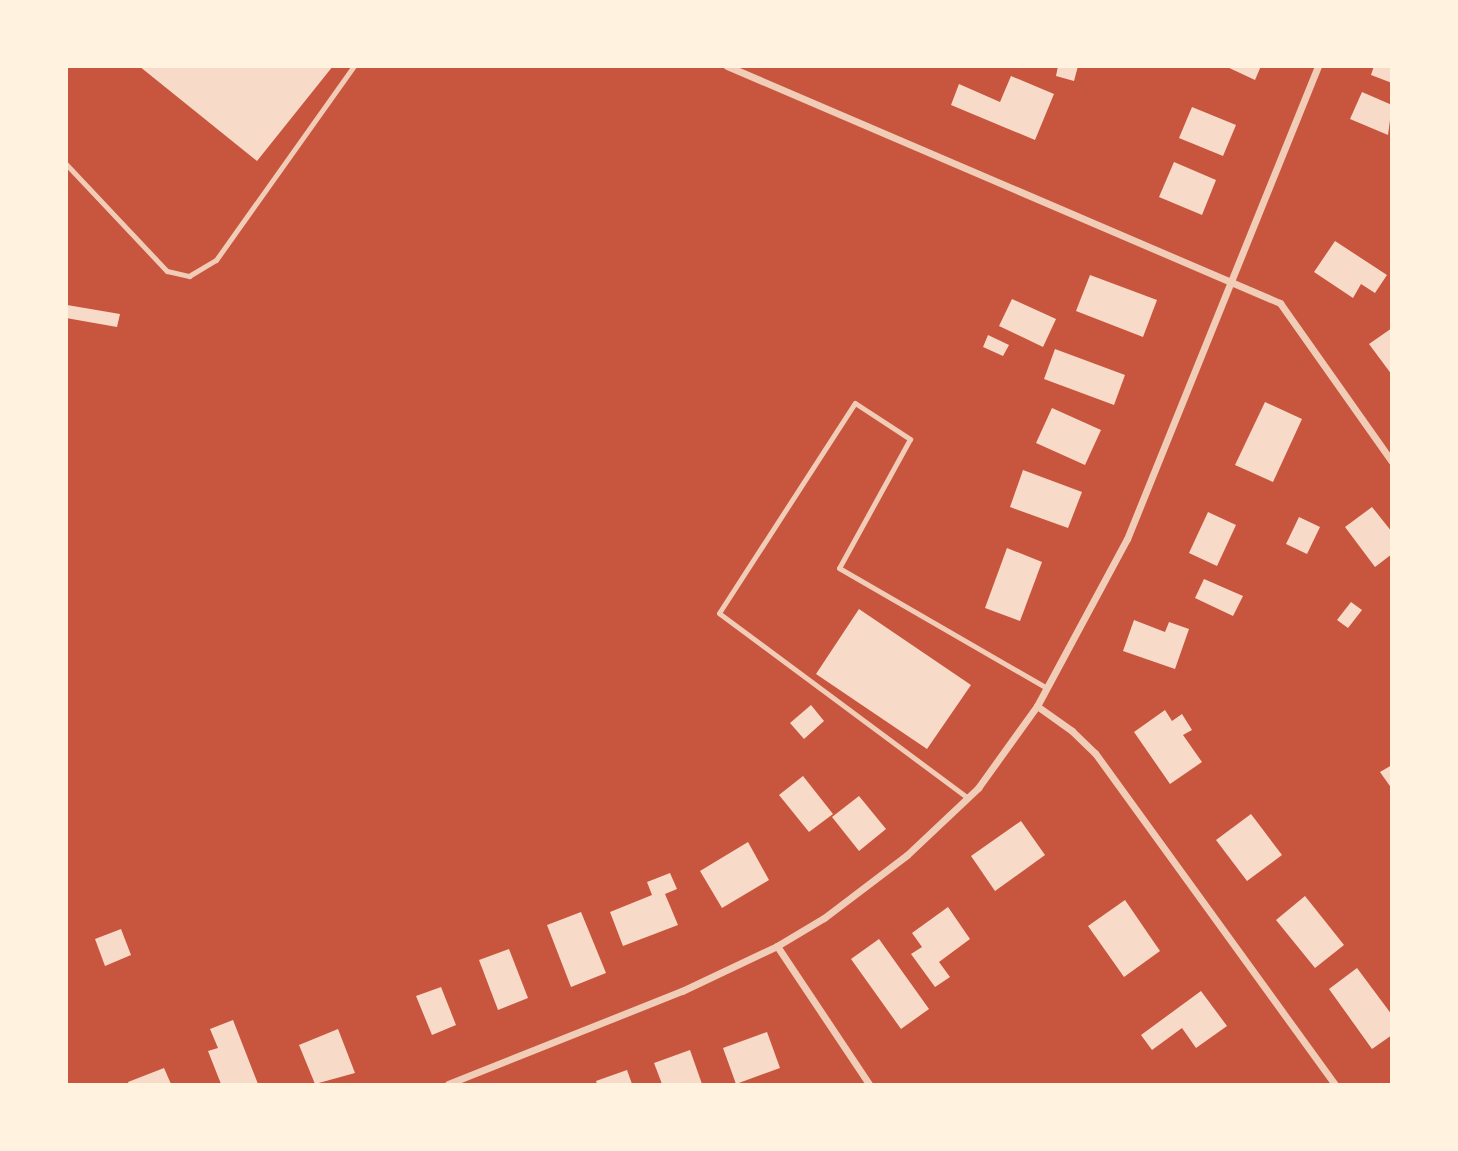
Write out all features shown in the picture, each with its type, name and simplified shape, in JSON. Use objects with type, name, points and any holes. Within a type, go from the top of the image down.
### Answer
[{"type":"street","points":[[727,66],[1280,303],[1391,462]]},
{"type":"street","points":[[448,1084],[682,991],[776,946],[868,886],[968,798],[1037,706],[1128,539],[1318,66]]},
{"type":"street","points":[[1037,706],[1072,730],[1094,753],[1335,1084]]},
{"type":"street","points":[[776,946],[869,1084]]},
{"type":"lane","points":[[66,164],[167,271],[190,276],[216,260],[354,66]]},
{"type":"lane","points":[[968,798],[719,613],[855,403],[910,439],[839,568],[1047,688]]},
{"type":"building","points":[[139,66],[333,66],[257,161]]},
{"type":"building","points":[[1058,66],[1078,66],[1074,81],[1056,76]]},
{"type":"building","points":[[1225,66],[1261,66],[1255,80]]},
{"type":"building","points":[[1374,66],[1392,66],[1392,83],[1371,75]]},
{"type":"building","points":[[1011,76],[1054,94],[1035,140],[951,105],[959,84],[1000,102]]},
{"type":"building","points":[[1362,92],[1392,105],[1388,135],[1350,119]]},
{"type":"building","points":[[1192,107],[1236,125],[1223,156],[1179,138]]},
{"type":"building","points":[[1174,162],[1216,180],[1202,215],[1159,197]]},
{"type":"building","points":[[1335,241],[1387,275],[1375,293],[1361,284],[1353,298],[1314,272]]},
{"type":"building","points":[[1090,275],[1157,300],[1143,337],[1076,311]]},
{"type":"building","points":[[1012,299],[1056,319],[1043,347],[999,326]]},
{"type":"building","points":[[67,305],[120,314],[117,327],[66,318]]},
{"type":"building","points":[[1392,328],[1392,375],[1369,344]]},
{"type":"building","points":[[988,335],[1009,345],[1003,356],[983,347]]},
{"type":"building","points":[[1055,349],[1125,375],[1114,405],[1044,379]]},
{"type":"building","points":[[1265,402],[1302,419],[1273,482],[1235,465]]},
{"type":"building","points":[[1052,408],[1101,430],[1085,465],[1036,443]]},
{"type":"building","points":[[1023,470],[1082,492],[1068,528],[1010,507]]},
{"type":"building","points":[[1372,507],[1392,532],[1392,554],[1375,567],[1345,527]]},
{"type":"building","points":[[1208,512],[1236,525],[1217,566],[1189,553]]},
{"type":"building","points":[[1299,517],[1320,527],[1307,554],[1286,544]]},
{"type":"building","points":[[1007,548],[1042,562],[1020,621],[985,608]]},
{"type":"building","points":[[1204,579],[1243,596],[1233,616],[1195,598]]},
{"type":"building","points":[[1351,602],[1362,610],[1348,628],[1337,620]]},
{"type":"building","points":[[859,609],[971,685],[927,749],[816,674]]},
{"type":"building","points":[[1134,620],[1165,632],[1169,622],[1189,629],[1175,669],[1123,651]]},
{"type":"building","points":[[811,705],[824,721],[804,739],[790,723]]},
{"type":"building","points":[[1165,710],[1172,721],[1182,714],[1192,730],[1183,735],[1202,762],[1170,784],[1134,732]]},
{"type":"building","points":[[1392,765],[1392,789],[1380,772]]},
{"type":"building","points":[[803,776],[833,814],[809,832],[779,795]]},
{"type":"building","points":[[859,796],[886,829],[859,851],[832,817]]},
{"type":"building","points":[[1251,814],[1282,855],[1247,881],[1216,840]]},
{"type":"building","points":[[1021,821],[1045,855],[995,891],[971,856]]},
{"type":"building","points":[[748,842],[769,880],[722,908],[700,871]]},
{"type":"building","points":[[670,873],[677,889],[665,894],[678,925],[623,946],[610,912],[652,895],[647,882]]},
{"type":"building","points":[[1305,896],[1344,945],[1315,968],[1276,920]]},
{"type":"building","points":[[1125,900],[1160,951],[1124,977],[1088,926]]},
{"type":"building","points":[[948,907],[970,939],[939,962],[950,977],[935,987],[911,954],[922,947],[912,933]]},
{"type":"building","points":[[581,912],[606,973],[571,987],[547,925]]},
{"type":"building","points":[[121,929],[131,955],[105,966],[95,939]]},
{"type":"building","points":[[879,939],[929,1009],[901,1029],[851,959]]},
{"type":"building","points":[[509,949],[528,998],[498,1010],[479,960]]},
{"type":"building","points":[[1357,968],[1392,1015],[1392,1035],[1372,1049],[1329,989]]},
{"type":"building","points":[[441,987],[456,1025],[432,1035],[416,996]]},
{"type":"building","points":[[1201,991],[1227,1026],[1196,1048],[1182,1028],[1152,1050],[1141,1035]]},
{"type":"building","points":[[233,1020],[258,1084],[221,1084],[208,1051],[218,1048],[210,1029]]},
{"type":"building","points":[[338,1029],[355,1073],[315,1084],[299,1045]]},
{"type":"building","points":[[767,1032],[780,1068],[736,1084],[723,1048]]},
{"type":"building","points":[[690,1050],[702,1084],[662,1084],[654,1063]]},
{"type":"building","points":[[164,1068],[171,1084],[128,1082]]},
{"type":"building","points":[[627,1070],[632,1084],[597,1084],[596,1081]]}]
